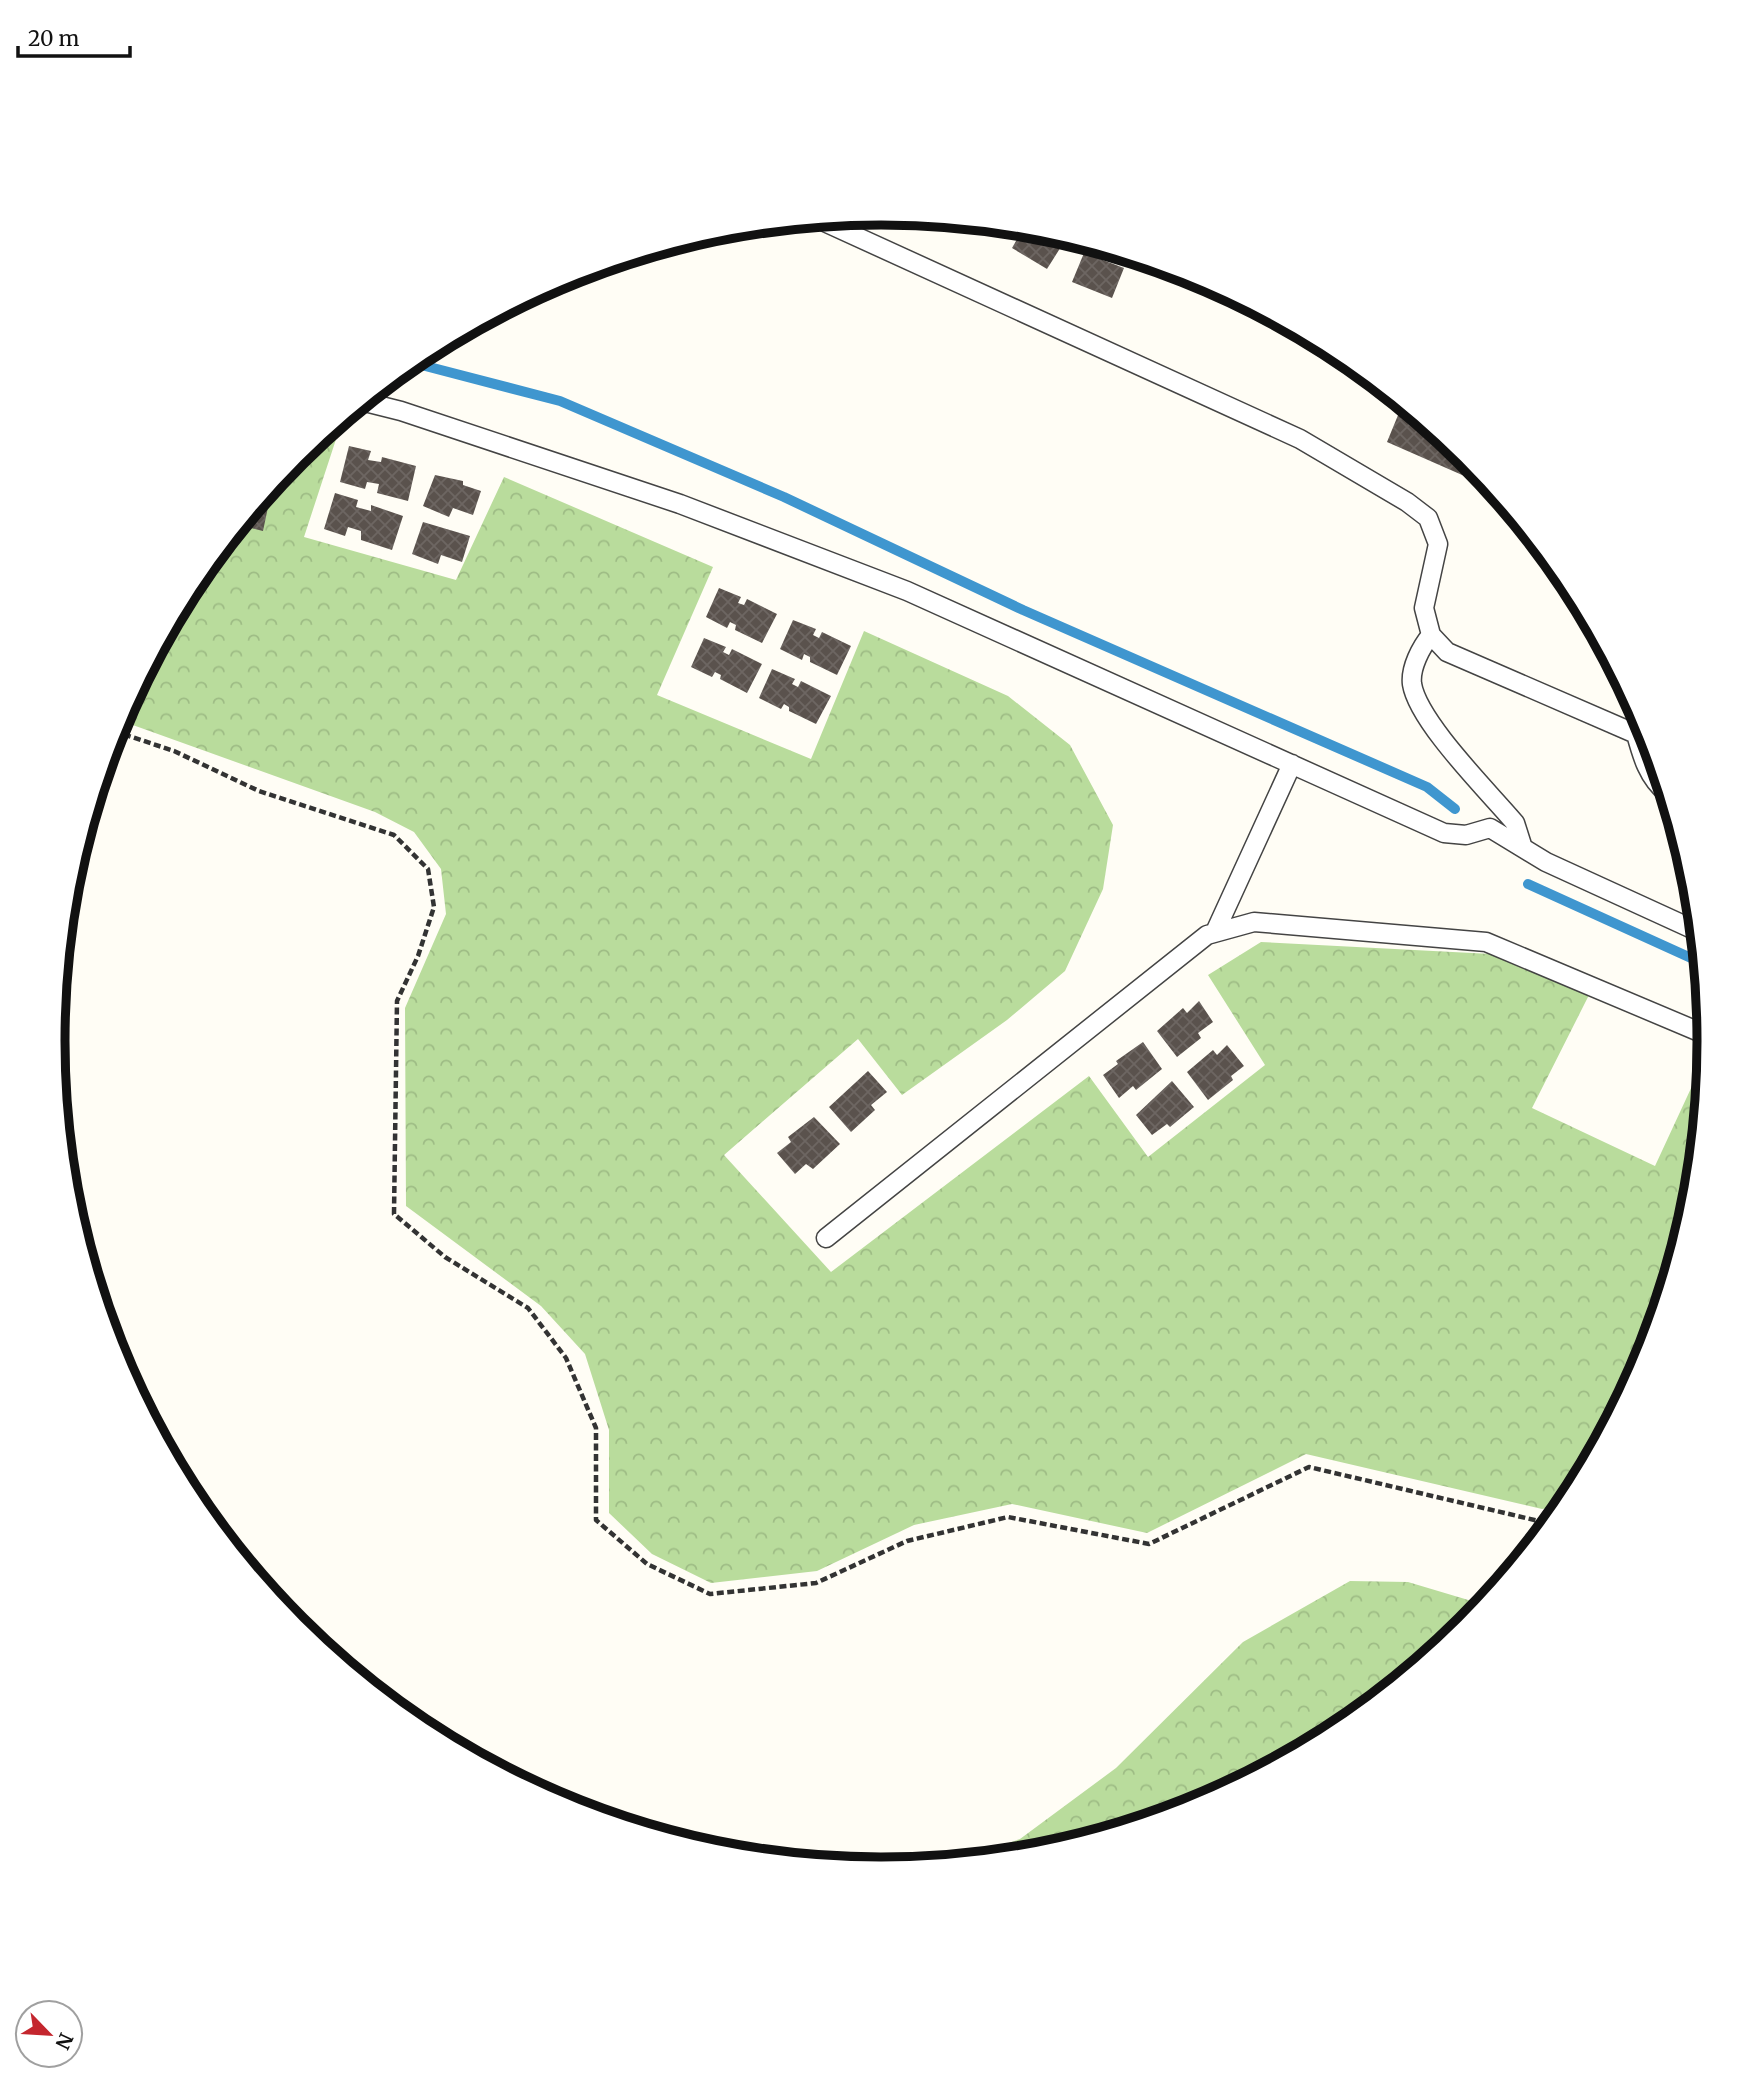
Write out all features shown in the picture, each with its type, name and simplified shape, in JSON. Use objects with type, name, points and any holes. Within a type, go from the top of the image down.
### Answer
[{"type":"lane","points":[[835,227],[1300,439],[1407,502],[1428,518],[1438,544],[1424,608],[1431,635],[1447,652],[1633,724]]},
{"type":"lane","points":[[372,404],[680,504],[894,586],[1444,833],[1466,835],[1490,828],[1546,862],[1689,927]]},
{"type":"lane","points":[[1431,635],[1420,649],[1412,682],[1423,713],[1515,823],[1522,845]]},
{"type":"lane","points":[[1642,747],[1643,761],[1655,781]]},
{"type":"lane","points":[[1215,932],[1292,764]]},
{"type":"lane","points":[[826,1238],[1207,935],[1254,922],[1486,942],[1697,1031]]},
{"type":"path","points":[[125,735],[174,751],[260,790],[394,835],[428,869],[435,907],[418,956],[397,1001],[394,1214],[445,1257],[528,1308],[566,1359],[596,1428],[596,1520],[647,1564],[710,1594],[817,1583],[907,1541],[1008,1517],[1149,1544],[1308,1467],[1541,1522]]},
{"type":"green space","points":[[338,432],[304,537],[456,580],[504,477],[713,567],[657,695],[811,759],[864,631],[1008,696],[1070,745],[1113,825],[1103,889],[1065,971],[1007,1020],[902,1095],[858,1039],[724,1155],[831,1272],[1089,1076],[1148,1157],[1265,1065],[1208,975],[1261,942],[1491,954],[1589,995],[1532,1108],[1655,1166],[1696,1077],[1682,1201],[1654,1304],[1635,1354],[1588,1450],[1551,1508],[1542,1509],[1306,1454],[1147,1533],[1012,1504],[914,1525],[817,1571],[711,1583],[652,1554],[609,1513],[609,1430],[585,1354],[541,1306],[406,1206],[405,1008],[446,914],[441,869],[414,832],[375,812],[130,724],[149,680],[202,588],[267,503]]},
{"type":"green space","points":[[1350,1581],[1408,1582],[1474,1602],[1419,1655],[1378,1689],[1334,1720],[1242,1774],[1193,1796],[1092,1830],[984,1851],[1020,1839],[1116,1768],[1243,1642]]},
{"type":"building","points":[[1018,237],[1062,246],[1047,269],[1012,248]]},
{"type":"building","points":[[1084,253],[1124,268],[1112,298],[1072,282]]},
{"type":"building","points":[[1399,412],[1473,480],[1387,442]]},
{"type":"building","points":[[349,446],[371,451],[368,460],[381,462],[382,457],[416,466],[408,501],[377,493],[379,484],[367,482],[365,489],[340,482]]},
{"type":"building","points":[[435,475],[463,481],[463,485],[481,491],[473,515],[453,508],[449,517],[423,506]]},
{"type":"building","points":[[335,493],[358,500],[356,507],[371,511],[371,505],[403,516],[392,550],[361,540],[361,531],[348,527],[345,536],[324,529]]},
{"type":"building","points":[[269,500],[263,531],[247,527]]},
{"type":"building","points":[[423,522],[470,536],[462,562],[441,555],[438,564],[412,554]]},
{"type":"building","points":[[719,588],[741,597],[738,603],[744,605],[747,599],[777,614],[762,643],[735,630],[736,625],[730,622],[727,628],[706,617]]},
{"type":"building","points":[[793,620],[816,629],[813,635],[819,638],[822,632],[851,646],[837,675],[810,662],[810,657],[804,654],[802,660],[780,649]]},
{"type":"building","points":[[704,638],[726,647],[723,652],[729,655],[732,649],[762,664],[747,693],[720,679],[721,675],[715,672],[712,677],[691,667]]},
{"type":"building","points":[[772,669],[795,679],[792,684],[798,687],[801,681],[831,696],[816,724],[789,711],[789,707],[784,704],[781,709],[759,698]]},
{"type":"building","points":[[1199,1001],[1213,1022],[1198,1033],[1201,1038],[1177,1057],[1157,1031],[1183,1008],[1187,1013]]},
{"type":"building","points":[[1143,1042],[1162,1069],[1136,1090],[1133,1086],[1119,1098],[1103,1075],[1118,1064],[1116,1061]]},
{"type":"building","points":[[1227,1045],[1244,1066],[1231,1076],[1233,1080],[1208,1100],[1187,1072],[1213,1050],[1217,1055]]},
{"type":"building","points":[[868,1071],[887,1092],[871,1105],[875,1110],[851,1132],[829,1107]]},
{"type":"building","points":[[1172,1081],[1194,1107],[1170,1127],[1167,1124],[1152,1135],[1136,1115]]},
{"type":"building","points":[[814,1117],[840,1144],[813,1169],[806,1164],[795,1174],[777,1153],[791,1142],[788,1137]]},
{"type":"waterway","points":[[424,366],[560,401],[784,497],[1023,610],[1427,787],[1455,809]]},
{"type":"waterway","points":[[1528,884],[1693,959]]}]
